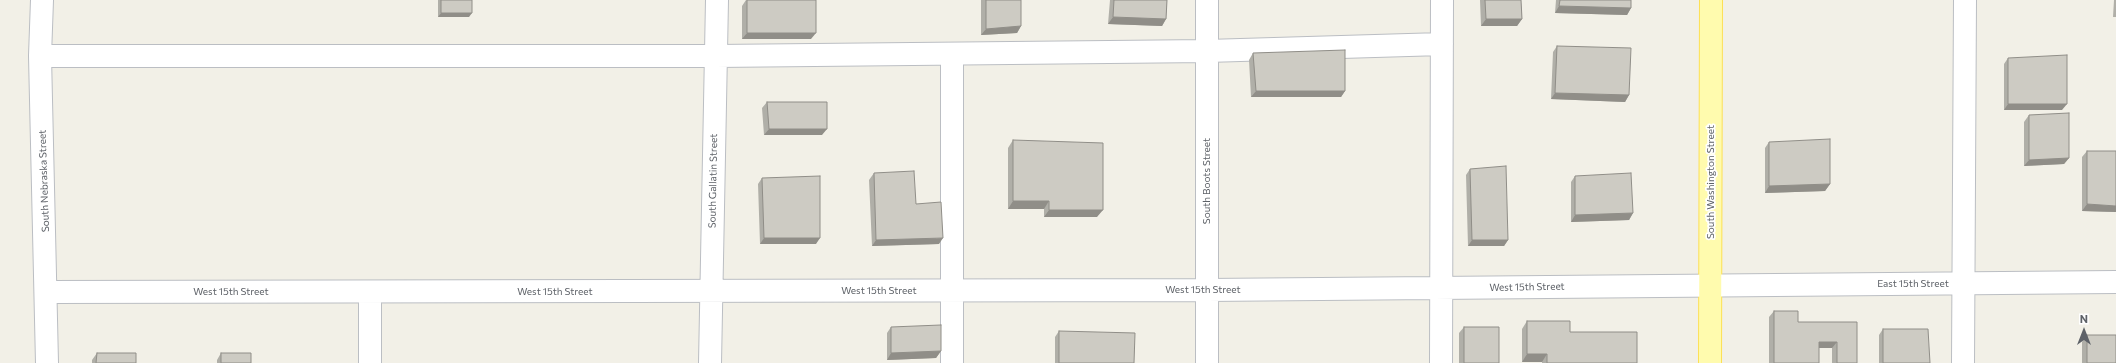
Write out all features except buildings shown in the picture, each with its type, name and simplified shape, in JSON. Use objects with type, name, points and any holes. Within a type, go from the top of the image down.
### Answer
[{"type":"main road","name":"South Washington Street","points":[[1710,363],[1711,0]]},
{"type":"street","name":"South Nebraska Street","points":[[42,0],[40,56],[47,292],[47,363]]},
{"type":"street","name":"South Gallatin Street","points":[[710,363],[710,292],[717,0]]},
{"type":"street","name":"South Boots Street","points":[[1207,0],[1207,363]]},
{"type":"street","points":[[1441,363],[1442,0]]},
{"type":"street","points":[[1963,363],[1965,0]]},
{"type":"street","points":[[40,56],[716,56],[952,54],[1207,51],[1442,44]]},
{"type":"street","points":[[952,54],[952,363]]},
{"type":"street","name":"East 15th Street","points":[[1711,285],[2116,282]]},
{"type":"street","name":"West 15th Street","points":[[47,292],[1207,290],[1711,285]]},
{"type":"street","points":[[370,292],[370,363]]}]
